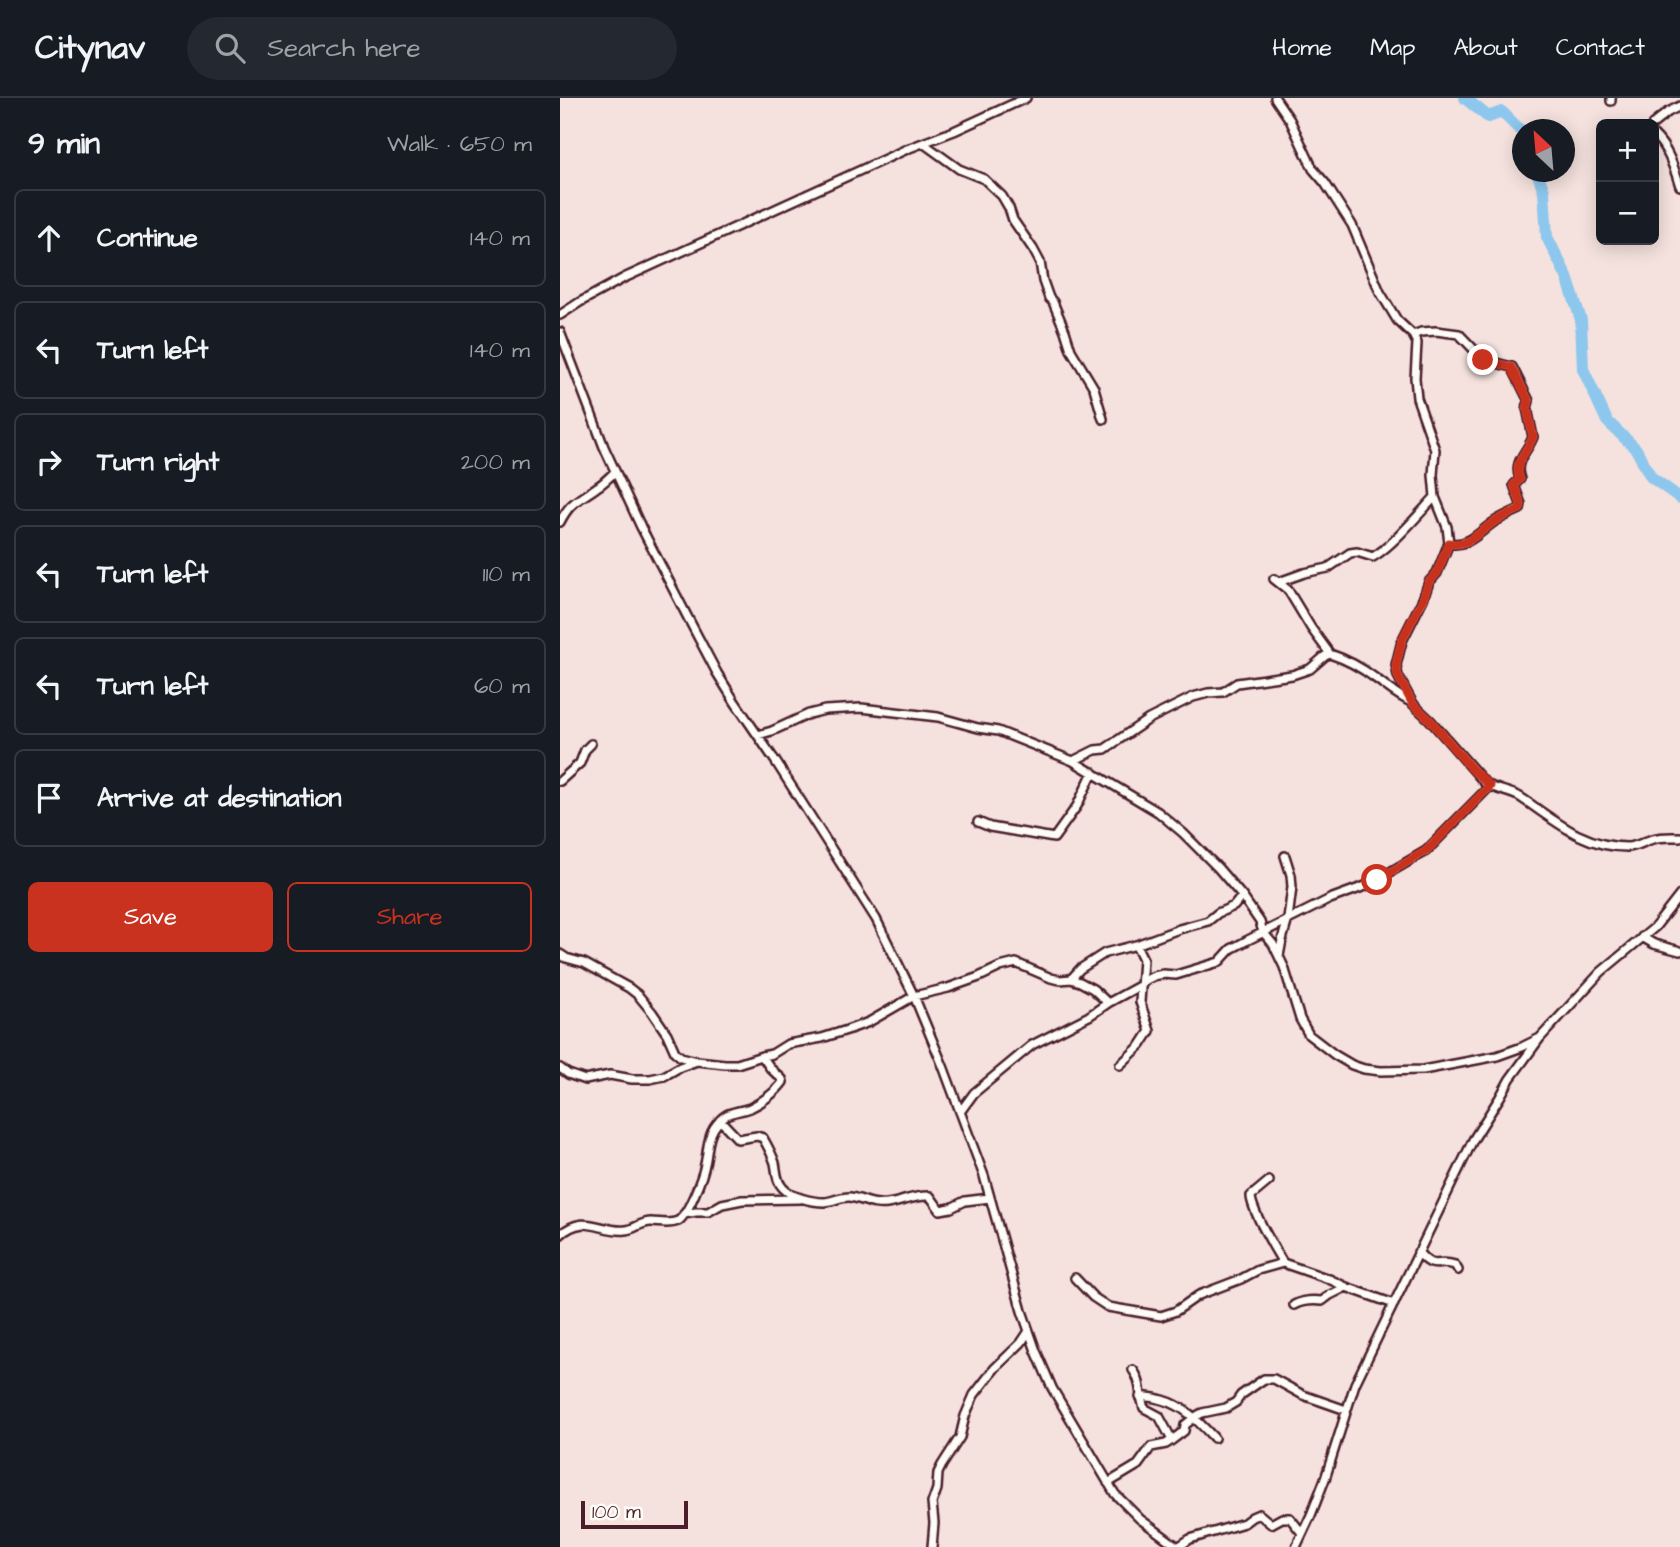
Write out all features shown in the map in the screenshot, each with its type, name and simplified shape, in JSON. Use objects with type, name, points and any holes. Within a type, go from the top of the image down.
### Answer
[{"type":"street","points":[[560,315],[624,278],[1026,98]]},
{"type":"street","points":[[1275,98],[1290,121],[1313,169],[1352,225],[1386,302],[1397,320],[1413,335],[1417,348],[1417,398],[1435,450],[1435,496],[1447,527],[1449,543],[1437,573],[1429,582],[1402,640],[1396,665],[1398,676],[1413,704]]},
{"type":"street","points":[[1659,119],[1680,106]]},
{"type":"street","points":[[1659,141],[1678,171],[1680,186]]},
{"type":"street","points":[[923,143],[959,169],[984,180],[1002,196],[1013,220],[1040,262],[1049,298],[1053,302],[1071,351],[1094,388],[1104,419]]},
{"type":"street","points":[[1413,335],[1436,331],[1459,334],[1483,360],[1511,367],[1529,401],[1527,408],[1533,437],[1519,461],[1520,479],[1514,485],[1521,504],[1520,509],[1460,544],[1449,543]]},
{"type":"street","points":[[560,332],[615,472],[705,651],[735,702],[876,919],[914,996],[984,1176],[1029,1331],[1052,1388],[1108,1483],[1125,1506],[1178,1547],[1190,1539],[1244,1523],[1259,1514],[1271,1524],[1282,1518],[1290,1518],[1302,1534]]},
{"type":"street","points":[[560,522],[575,501],[598,487],[615,472]]},
{"type":"street","points":[[1435,496],[1403,531],[1373,557],[1357,552],[1350,553],[1328,568],[1277,581],[1288,590],[1330,654],[1375,677],[1398,696],[1413,704],[1490,786],[1518,796],[1592,842],[1631,848],[1664,836],[1680,837]]},
{"type":"street","points":[[1073,761],[1095,750],[1105,749],[1149,719],[1193,697],[1223,692],[1237,683],[1292,675],[1310,669],[1330,654]]},
{"type":"street","points":[[758,735],[809,714],[825,710],[861,708],[938,717],[978,729],[998,731],[1073,761],[1093,772],[1172,823],[1242,896],[1273,944],[1284,967],[1300,1019],[1309,1035],[1352,1065],[1396,1072],[1423,1070],[1497,1056],[1539,1038]]},
{"type":"street","points":[[560,781],[580,763],[585,750],[591,744]]},
{"type":"street","points":[[978,822],[990,827],[1054,838],[1077,806],[1093,772]]},
{"type":"street","points":[[960,1112],[974,1093],[1032,1045],[1082,1020],[1154,976],[1176,975],[1219,962],[1231,949],[1330,899],[1368,885],[1426,851],[1490,786]]},
{"type":"street","points":[[1279,957],[1292,887],[1285,856]]},
{"type":"street","points":[[1296,1547],[1325,1479],[1355,1384],[1472,1140],[1539,1038],[1601,972],[1655,927],[1680,895]]},
{"type":"street","points":[[1071,979],[1080,969],[1105,953],[1208,921],[1234,906],[1242,896]]},
{"type":"street","points":[[1642,937],[1654,944],[1680,951]]},
{"type":"street","points":[[1120,1065],[1141,1045],[1150,1031],[1140,1002],[1143,959],[1136,945]]},
{"type":"street","points":[[560,954],[584,963],[638,995],[681,1057],[731,1065],[772,1054],[788,1044],[829,1036],[869,1022],[914,996],[948,988],[1016,963],[1051,978],[1071,979],[1093,989],[1108,1003]]},
{"type":"street","points":[[560,1235],[567,1228],[583,1224],[625,1230],[641,1223],[672,1223],[679,1220],[705,1168],[713,1129],[727,1114],[750,1108],[783,1082],[762,1056]]},
{"type":"street","points":[[560,1068],[585,1080],[610,1075],[650,1079],[664,1076],[697,1061]]},
{"type":"street","points":[[720,1120],[738,1139],[757,1136],[763,1138],[783,1188],[789,1193],[806,1198],[826,1202],[850,1197],[875,1205],[919,1195],[930,1196],[940,1210],[965,1201],[990,1198]]},
{"type":"street","points":[[1269,1181],[1250,1199],[1283,1263]]},
{"type":"street","points":[[684,1214],[708,1212],[722,1204],[742,1200],[806,1198]]},
{"type":"street","points":[[1418,1252],[1426,1262],[1449,1263],[1455,1265],[1458,1270]]},
{"type":"street","points":[[1075,1278],[1093,1297],[1108,1307],[1161,1316],[1176,1311],[1203,1293],[1258,1270],[1283,1263],[1394,1304]]},
{"type":"street","points":[[1294,1305],[1310,1300],[1322,1301],[1346,1287]]},
{"type":"street","points":[[932,1547],[932,1503],[942,1465],[960,1437],[974,1395],[1029,1331]]},
{"type":"street","points":[[1133,1370],[1140,1381],[1140,1397],[1144,1408],[1159,1416],[1172,1440]]},
{"type":"street","points":[[1108,1483],[1138,1465],[1151,1447],[1166,1444],[1202,1413],[1226,1408],[1236,1402],[1241,1395],[1264,1379],[1280,1382],[1303,1395],[1346,1410]]},
{"type":"street","points":[[1140,1397],[1148,1396],[1173,1403],[1195,1418],[1214,1438]]},
{"type":"waterway","points":[[1465,98],[1488,117],[1502,112],[1512,122]]},
{"type":"waterway","points":[[1541,182],[1544,191],[1547,237],[1567,277],[1581,320],[1583,369],[1607,421],[1636,449],[1651,477],[1680,498]]},
{"type":"route","points":[[1377,880],[1426,851],[1490,786],[1413,704],[1398,676],[1396,665],[1402,640],[1429,582],[1437,573],[1449,543],[1460,544],[1520,509],[1521,504],[1514,485],[1520,479],[1517,467],[1519,461],[1533,437],[1527,408],[1529,401],[1511,367],[1483,360]]}]
